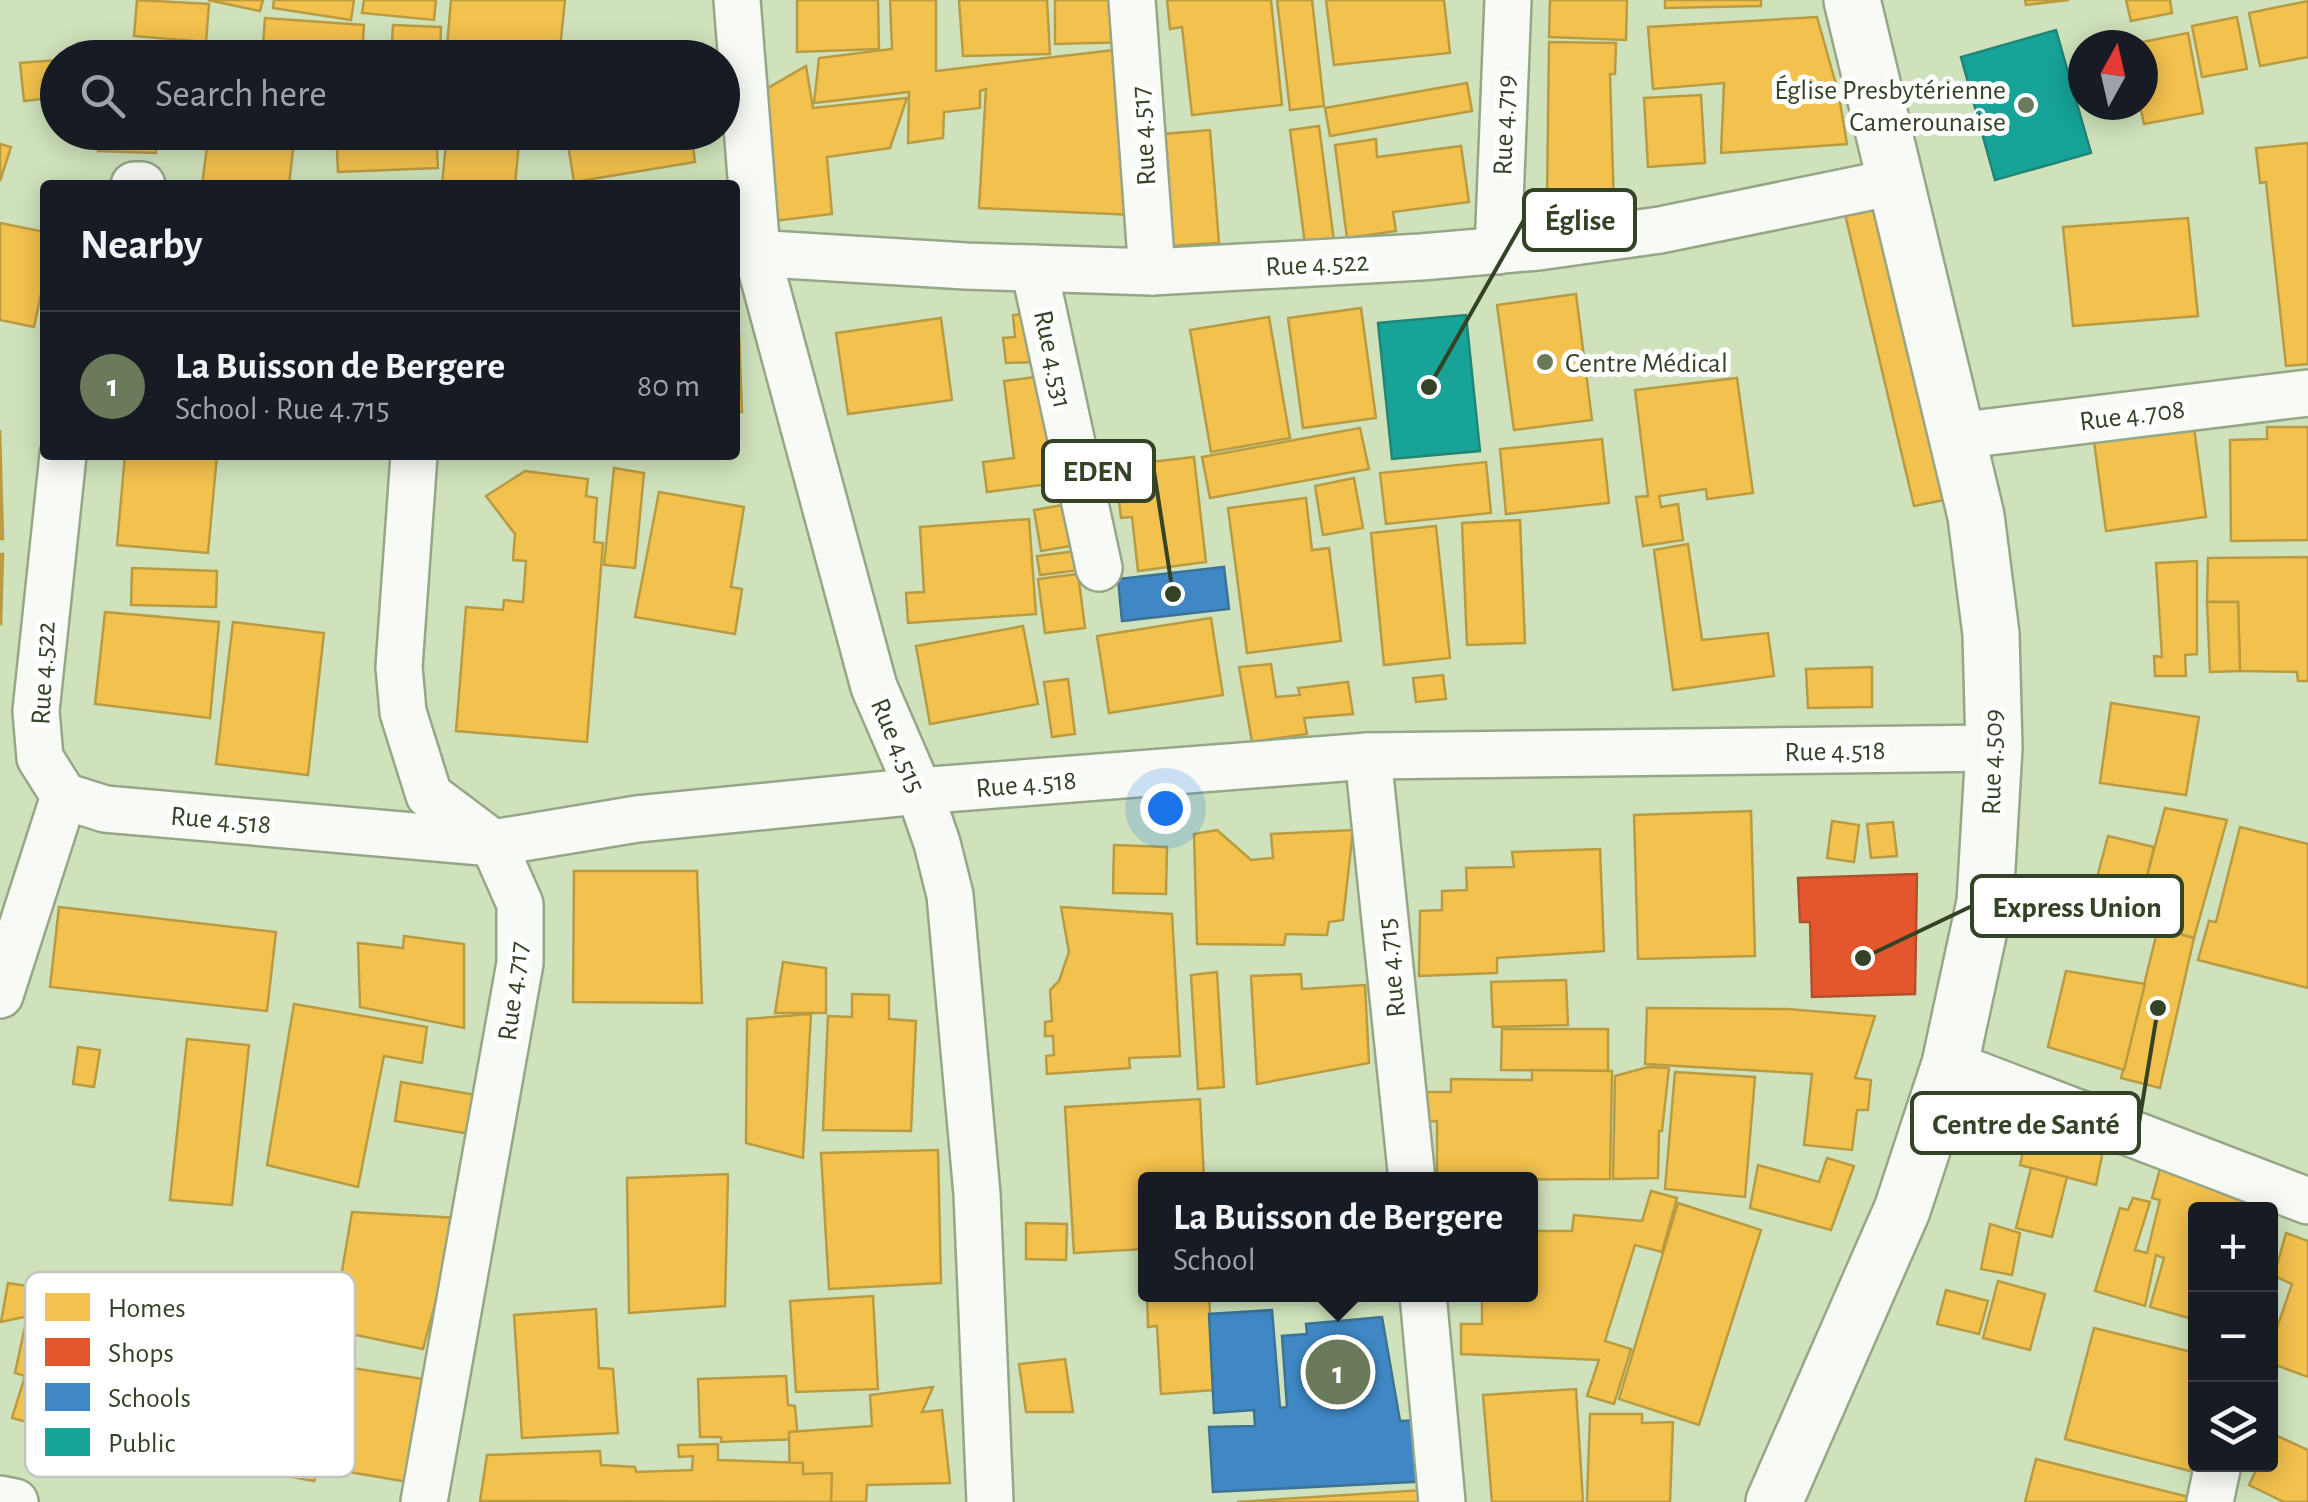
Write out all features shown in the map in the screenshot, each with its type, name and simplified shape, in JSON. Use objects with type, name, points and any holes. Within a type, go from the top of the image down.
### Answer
[{"type":"street","name":"Rue 4.515","points":[[736,0],[738,40]]},
{"type":"street","name":"Rue 4.517","points":[[1132,0],[1152,272]]},
{"type":"street","name":"Rue 4.719","points":[[1498,251],[1508,0]]},
{"type":"street","name":"Rue 4.509","points":[[1774,1502],[1902,1210],[1950,1064],[1986,902],[1994,748],[1991,634],[1976,516],[1852,0]]},
{"type":"street","name":"Rue 4.515","points":[[740,101],[746,252],[874,686],[919,792],[950,895],[977,1194],[990,1502]]},
{"type":"street","name":"Rue 4.522","points":[[746,252],[1152,272],[1498,251],[1660,230],[1894,182]]},
{"type":"street","name":"Rue 4.531","points":[[1034,268],[1099,568]]},
{"type":"street","name":"Rue 4.708","points":[[1956,436],[2308,392]]},
{"type":"street","name":"Rue 4.522","points":[[62,460],[36,711],[40,758],[64,796]]},
{"type":"street","name":"Rue 4.717","points":[[414,460],[399,667],[403,712],[429,795],[492,843],[520,904],[520,963],[424,1502]]},
{"type":"street","name":"Rue 4.518","points":[[64,796],[105,809],[492,843],[638,818],[1368,756],[1994,748]]},
{"type":"street","name":"Rue 4.715","points":[[1368,756],[1411,1172]]},
{"type":"street","points":[[0,994],[64,796]]},
{"type":"street","points":[[1950,1064],[2284,1199]]},
{"type":"street","points":[[1424,1302],[1442,1502]]},
{"type":"street","points":[[2210,1502],[2216,1472]]},
{"type":"street","points":[[0,1499],[15,1502]]},
{"type":"building: Homes","points":[[137,0],[209,4],[206,40],[134,36]]},
{"type":"building: Homes","points":[[208,0],[263,0],[260,11]]},
{"type":"building: Homes","points":[[274,0],[354,0],[351,20],[273,8]]},
{"type":"building: Homes","points":[[364,0],[436,0],[434,20],[362,13]]},
{"type":"building: Homes","points":[[451,0],[565,0],[561,40],[448,40]]},
{"type":"building: Homes","points":[[797,0],[878,0],[879,49],[797,52]]},
{"type":"building: Homes","points":[[890,0],[936,0],[936,71],[1123,49],[1133,215],[979,208],[986,89],[980,91],[980,108],[944,112],[943,138],[908,143],[909,92],[814,103],[819,58],[892,49]]},
{"type":"building: Homes","points":[[959,0],[1047,0],[1050,54],[963,56]]},
{"type":"building: Homes","points":[[1055,0],[1132,0],[1132,42],[1055,44]]},
{"type":"building: Homes","points":[[1167,0],[1271,0],[1282,105],[1192,115],[1182,27],[1170,29]]},
{"type":"building: Homes","points":[[1277,0],[1312,0],[1324,106],[1290,110]]},
{"type":"building: Homes","points":[[1326,0],[1444,0],[1450,53],[1334,65]]},
{"type":"building: Homes","points":[[1550,0],[1627,0],[1626,40],[1549,37]]},
{"type":"building: Homes","points":[[1665,0],[1761,0],[1761,6],[1665,8]]},
{"type":"building: Homes","points":[[2025,0],[2069,0],[2026,5]]},
{"type":"building: Homes","points":[[2126,0],[2170,0],[2172,13],[2131,21]]},
{"type":"building: Homes","points":[[2308,1],[2308,57],[2260,66],[2249,13]]},
{"type":"building: Homes","points":[[1817,17],[1837,88],[1827,89],[1827,98],[1839,96],[1847,144],[1721,153],[1724,83],[1653,89],[1648,27]]},
{"type":"building: Homes","points":[[2237,17],[2247,69],[2202,77],[2192,26]]},
{"type":"building: Homes","points":[[265,18],[364,25],[363,40],[263,40]]},
{"type":"building: Homes","points":[[393,25],[441,27],[441,40],[392,40]]},
{"type":"building: Homes","points":[[2188,33],[2203,113],[2144,124],[2143,120],[2158,120],[2158,39]]},
{"type":"building: Homes","points":[[1549,42],[1616,43],[1615,74],[1610,74],[1614,207],[1573,208],[1572,199],[1547,199]]},
{"type":"building: Homes","points":[[40,61],[40,99],[24,101],[20,63]]},
{"type":"building: Homes","points":[[806,66],[813,108],[907,98],[890,148],[827,157],[832,214],[773,221],[756,95]]},
{"type":"building: Homes","points":[[1467,83],[1472,111],[1330,136],[1325,108]]},
{"type":"building: Homes","points":[[1701,95],[1705,163],[1648,167],[1644,98]]},
{"type":"building: Homes","points":[[1319,126],[1334,241],[1305,244],[1290,130]]},
{"type":"building: Homes","points":[[1210,130],[1219,243],[1172,246],[1163,134]]},
{"type":"building: Homes","points":[[1376,139],[1377,157],[1461,146],[1469,202],[1393,212],[1396,231],[1347,238],[1335,145]]},
{"type":"building: Homes","points":[[2308,143],[2308,364],[2286,366],[2266,182],[2260,183],[2256,148]]},
{"type":"building: Homes","points":[[0,144],[11,147],[0,181]]},
{"type":"building: Homes","points":[[98,150],[156,150],[156,153]]},
{"type":"building: Homes","points":[[207,150],[293,150],[290,180],[203,180]]},
{"type":"building: Homes","points":[[337,150],[437,150],[438,168],[338,172]]},
{"type":"building: Homes","points":[[445,150],[518,150],[515,180],[442,180]]},
{"type":"building: Homes","points":[[569,150],[693,150],[695,162],[574,180]]},
{"type":"building: Homes","points":[[1888,189],[1954,498],[1914,506],[1841,197]]},
{"type":"building: Homes","points":[[2188,218],[2198,316],[2073,326],[2063,227]]},
{"type":"building: Homes","points":[[0,223],[40,231],[40,299],[34,327],[0,320]]},
{"type":"building: Homes","name":"Centre Médical","points":[[1576,294],[1592,420],[1514,430],[1497,305]]},
{"type":"building: Homes","points":[[1361,308],[1376,418],[1303,428],[1288,318]]},
{"type":"building: Homes","points":[[1031,313],[1035,362],[1006,363],[1003,338],[1015,337],[1013,315]]},
{"type":"building: Homes","points":[[1269,317],[1290,438],[1211,452],[1190,330]]},
{"type":"building: Homes","points":[[941,318],[952,400],[848,414],[836,333]]},
{"type":"building: Homes","points":[[1051,375],[1065,482],[987,492],[983,462],[1014,458],[1004,381]]},
{"type":"building: Homes","points":[[1737,378],[1753,493],[1707,499],[1706,489],[1659,496],[1661,507],[1678,504],[1683,540],[1643,546],[1636,497],[1648,496],[1635,390]]},
{"type":"building: Homes","points":[[2193,420],[2206,517],[2106,531],[2093,434]]},
{"type":"building: Homes","points":[[2267,427],[2308,427],[2308,540],[2231,541],[2230,440],[2267,439]]},
{"type":"building: Homes","points":[[1360,428],[1369,469],[1210,498],[1202,457]]},
{"type":"building: Homes","points":[[0,430],[3,539],[0,539]]},
{"type":"building: Homes","points":[[1602,439],[1609,503],[1506,514],[1500,449]]},
{"type":"building: Homes","points":[[1194,457],[1206,562],[1138,571],[1132,517],[1121,518],[1115,466]]},
{"type":"building: Homes","points":[[125,460],[217,460],[208,553],[117,545]]},
{"type":"building: Homes","points":[[1486,462],[1491,513],[1386,524],[1380,473]]},
{"type":"building: Homes","points":[[614,468],[644,473],[635,568],[604,565]]},
{"type":"building: Homes","points":[[525,471],[588,479],[586,496],[597,498],[594,542],[603,543],[587,742],[456,731],[466,607],[503,610],[504,600],[523,602],[526,561],[513,560],[515,534],[486,496]]},
{"type":"building: Homes","points":[[1354,478],[1363,528],[1323,535],[1315,486]]},
{"type":"building: Homes","points":[[659,492],[744,507],[731,587],[742,589],[735,634],[635,617]]},
{"type":"building: Homes","points":[[1306,498],[1312,550],[1329,548],[1341,641],[1247,653],[1228,508]]},
{"type":"building: Homes","points":[[1063,505],[1070,546],[1041,551],[1034,510]]},
{"type":"building: Homes","points":[[1029,519],[1036,614],[908,623],[906,593],[924,592],[920,527]]},
{"type":"building: Homes","points":[[1520,520],[1525,643],[1467,645],[1462,523]]},
{"type":"building: Homes","points":[[1436,526],[1450,658],[1384,665],[1371,533]]},
{"type":"building: Homes","points":[[1688,544],[1702,640],[1768,633],[1774,676],[1673,690],[1654,550]]},
{"type":"building: Homes","points":[[1077,551],[1080,570],[1040,575],[1037,556]]},
{"type":"building: Homes","points":[[3,554],[1,624],[0,624]]},
{"type":"building: Homes","points":[[2308,557],[2308,681],[2298,681],[2297,672],[2240,671],[2238,602],[2207,602],[2208,558]]},
{"type":"building: Homes","points":[[2197,561],[2197,654],[2185,655],[2186,676],[2155,676],[2154,656],[2162,657],[2156,563]]},
{"type":"building: Homes","points":[[132,568],[217,571],[216,607],[131,605]]},
{"type":"building: Homes","points":[[1078,574],[1085,628],[1045,633],[1038,579]]},
{"type":"building: Homes","points":[[2207,602],[2238,602],[2240,671],[2210,672]]},
{"type":"building: Homes","points":[[105,612],[219,622],[210,718],[95,704]]},
{"type":"building: Homes","points":[[1211,618],[1223,695],[1109,713],[1097,636]]},
{"type":"building: Homes","points":[[233,622],[324,633],[308,775],[216,764]]},
{"type":"building: Homes","points":[[1023,626],[1038,704],[930,724],[916,646]]},
{"type":"building: Homes","points":[[1271,664],[1276,697],[1300,695],[1298,688],[1348,682],[1353,714],[1304,718],[1307,734],[1252,742],[1239,667]]},
{"type":"building: Homes","points":[[1872,667],[1872,707],[1808,708],[1806,669]]},
{"type":"building: Homes","points":[[1443,675],[1446,699],[1416,702],[1413,678]]},
{"type":"building: Homes","points":[[1068,679],[1075,734],[1052,737],[1044,682]]},
{"type":"building: Homes","points":[[2111,703],[2199,717],[2186,795],[2100,783]]},
{"type":"building: Homes","points":[[2165,808],[2227,820],[2194,938],[2135,922]]},
{"type":"building: Homes","points":[[1751,811],[1755,956],[1638,959],[1634,815]]},
{"type":"building: Homes","points":[[1832,821],[1859,825],[1854,862],[1827,858]]},
{"type":"building: Homes","points":[[1893,822],[1897,856],[1871,858],[1867,824]]},
{"type":"building: Homes","points":[[2240,827],[2308,844],[2308,988],[2198,960],[2209,921],[2216,922]]},
{"type":"building: Homes","points":[[1217,830],[1251,860],[1273,858],[1271,834],[1353,830],[1343,920],[1329,922],[1327,935],[1286,934],[1284,945],[1197,944],[1194,834]]},
{"type":"building: Homes","points":[[2108,836],[2154,847],[2142,896],[2095,885]]},
{"type":"building: Homes","points":[[1114,845],[1167,847],[1166,894],[1113,893]]},
{"type":"building: Homes","points":[[1600,849],[1604,951],[1497,958],[1497,973],[1419,976],[1420,911],[1442,910],[1442,891],[1467,890],[1466,868],[1514,867],[1512,852]]},
{"type":"building: Homes","points":[[574,871],[697,871],[702,1003],[573,1002]]},
{"type":"building: Homes","points":[[59,907],[276,932],[267,1011],[50,987]]},
{"type":"building: Homes","points":[[1061,907],[1172,914],[1180,1056],[1129,1058],[1130,1068],[1047,1074],[1046,1056],[1054,1055],[1053,1036],[1045,1036],[1045,1022],[1052,1021],[1050,990],[1059,981],[1069,952]]},
{"type":"building: Homes","points":[[2158,928],[2194,938],[2160,1088],[2121,1078]]},
{"type":"building: Homes","points":[[404,936],[464,944],[464,1028],[360,1007],[358,943],[403,948]]},
{"type":"building: Homes","points":[[783,962],[826,968],[826,1013],[775,1013]]},
{"type":"building: Homes","points":[[2066,971],[2145,984],[2124,1070],[2048,1047]]},
{"type":"building: Homes","points":[[1217,972],[1224,1087],[1198,1089],[1191,975]]},
{"type":"building: Homes","points":[[1301,974],[1302,989],[1365,985],[1369,1063],[1257,1084],[1251,976]]},
{"type":"building: Homes","points":[[1566,980],[1568,1025],[1493,1027],[1491,982]]},
{"type":"building: Homes","points":[[852,994],[889,995],[889,1019],[916,1021],[911,1131],[823,1130],[828,1016],[852,1017]]},
{"type":"building: Homes","points":[[294,1004],[427,1027],[422,1063],[384,1056],[358,1187],[267,1165]]},
{"type":"building: Homes","points":[[1647,1008],[1787,1009],[1875,1016],[1855,1078],[1871,1080],[1868,1110],[1857,1110],[1852,1150],[1804,1145],[1812,1074],[1645,1064]]},
{"type":"building: Homes","points":[[811,1014],[803,1158],[746,1143],[747,1019]]},
{"type":"building: Homes","points":[[1502,1029],[1608,1029],[1608,1071],[1501,1070]]},
{"type":"building: Homes","points":[[187,1039],[249,1045],[232,1205],[170,1200]]},
{"type":"building: Homes","points":[[78,1047],[100,1050],[94,1087],[73,1084]]},
{"type":"building: Homes","points":[[1648,1067],[1669,1068],[1659,1131],[1658,1178],[1613,1179],[1615,1076]]},
{"type":"building: Homes","points":[[1532,1070],[1612,1071],[1610,1179],[1538,1179],[1538,1172],[1437,1172],[1437,1121],[1426,1122],[1426,1092],[1451,1092],[1451,1079],[1532,1080]]},
{"type":"building: Homes","points":[[1675,1072],[1755,1077],[1745,1197],[1665,1189]]},
{"type":"building: Homes","points":[[401,1082],[476,1095],[470,1134],[395,1121]]},
{"type":"building: Homes","points":[[1200,1099],[1204,1172],[1138,1172],[1138,1249],[1074,1253],[1065,1107]]},
{"type":"building: Homes","points":[[2036,1114],[2106,1136],[2096,1185],[2020,1165]]},
{"type":"building: Homes","points":[[938,1150],[941,1283],[829,1289],[821,1153]]},
{"type":"building: Homes","points":[[2164,1154],[2254,1202],[2188,1202],[2188,1318],[2150,1307],[2164,1258],[2156,1255],[2145,1306],[2095,1291],[2120,1208],[2128,1210],[2133,1198],[2150,1202],[2135,1250],[2147,1253],[2160,1200],[2152,1198]]},
{"type":"building: Homes","points":[[1827,1158],[1854,1166],[1831,1230],[1750,1208],[1758,1165],[1819,1182]]},
{"type":"building: Homes","points":[[2031,1168],[2067,1177],[2052,1237],[2016,1228]]},
{"type":"building: Homes","points":[[728,1174],[725,1306],[629,1313],[627,1178]]},
{"type":"building: Homes","points":[[1651,1191],[1677,1198],[1662,1252],[1635,1245],[1605,1341],[1631,1349],[1614,1404],[1587,1396],[1599,1360],[1461,1354],[1461,1324],[1482,1324],[1482,1302],[1538,1302],[1538,1231],[1572,1231],[1574,1215],[1642,1221]]},
{"type":"building: Homes","points":[[1678,1203],[1761,1230],[1699,1425],[1619,1399]]},
{"type":"building: Homes","points":[[352,1212],[458,1218],[423,1349],[355,1335],[355,1272],[342,1272]]},
{"type":"building: Homes","points":[[1026,1223],[1067,1224],[1066,1260],[1026,1259]]},
{"type":"building: Homes","points":[[1990,1224],[2020,1233],[2012,1275],[1981,1269]]},
{"type":"building: Homes","points":[[2286,1233],[2308,1241],[2308,1377],[2278,1366],[2278,1325],[2292,1284],[2278,1278]]},
{"type":"building: Homes","points":[[1998,1281],[2045,1294],[2030,1350],[1983,1338]]},
{"type":"building: Homes","points":[[8,1283],[25,1286],[25,1317],[1,1322]]},
{"type":"building: Homes","points":[[1946,1290],[1988,1301],[1979,1334],[1937,1324]]},
{"type":"building: Homes","points":[[873,1296],[878,1389],[796,1392],[790,1301]]},
{"type":"building: Homes","points":[[1147,1302],[1209,1302],[1214,1390],[1161,1394],[1157,1326],[1148,1327]]},
{"type":"building: Homes","points":[[596,1309],[599,1368],[613,1369],[618,1433],[522,1438],[514,1315]]},
{"type":"building: Homes","points":[[25,1326],[25,1376],[15,1373]]},
{"type":"building: Homes","points":[[2094,1328],[2188,1351],[2188,1470],[2065,1439]]},
{"type":"building: Homes","points":[[1065,1359],[1073,1412],[1026,1412],[1019,1364]]},
{"type":"building: Homes","points":[[355,1368],[430,1380],[408,1482],[355,1473]]},
{"type":"building: Homes","points":[[25,1376],[25,1422],[12,1418]]},
{"type":"building: Homes","points":[[786,1376],[788,1405],[795,1406],[798,1439],[721,1442],[721,1437],[700,1437],[698,1379]]},
{"type":"building: Homes","points":[[933,1387],[922,1412],[942,1410],[950,1483],[867,1485],[866,1502],[830,1502],[830,1495],[790,1495],[789,1432],[872,1426],[870,1395]]},
{"type":"building: Homes","points":[[1576,1389],[1583,1502],[1492,1502],[1483,1395]]},
{"type":"building: Homes","points":[[1590,1414],[1642,1414],[1642,1423],[1673,1422],[1670,1502],[1587,1502]]},
{"type":"building: Homes","points":[[2278,1436],[2308,1450],[2308,1502],[2284,1502],[2249,1485],[2255,1472],[2278,1472]]},
{"type":"building: Homes","points":[[718,1444],[718,1460],[803,1463],[803,1474],[832,1473],[831,1502],[480,1501],[487,1455],[600,1451],[601,1465],[635,1467],[636,1472],[692,1470],[693,1456],[679,1457],[678,1445]]},
{"type":"building: Homes","points":[[2036,1459],[2209,1502],[2025,1502]]},
{"type":"building: Homes","points":[[1423,1490],[1424,1502],[1237,1502]]},
{"type":"building: Shops","points":[[1917,874],[1915,994],[1812,997],[1810,922],[1800,922],[1798,878]]},
{"type":"building: Schools","points":[[1224,567],[1229,609],[1122,621],[1118,579]]},
{"type":"building: Schools","points":[[1272,1310],[1280,1408],[1287,1407],[1282,1336],[1307,1334],[1306,1324],[1382,1317],[1400,1421],[1422,1420],[1431,1481],[1213,1492],[1209,1427],[1255,1426],[1254,1410],[1214,1413],[1209,1314]]},
{"type":"building: Public","name":"Église Presbytérienne Camerounaise","points":[[2056,30],[2068,72],[2068,120],[2082,120],[2091,153],[1995,180],[1961,57]]},
{"type":"building: Public","points":[[1466,315],[1480,451],[1392,459],[1378,323]]},
{"type":"place","name":"Église Presbytérienne Camerounaise","points":[[2026,105]]},
{"type":"place","name":"Centre Médical","points":[[1545,362]]},
{"type":"place","name":"Église","points":[[1429,387]]},
{"type":"place","name":"EDEN","points":[[1173,594]]},
{"type":"place","name":"Express Union","points":[[1863,958]]},
{"type":"place","name":"Centre de Santé","points":[[2158,1008]]},
{"type":"place","name":"La Buisson de Bergere","points":[[1338,1372]]}]
